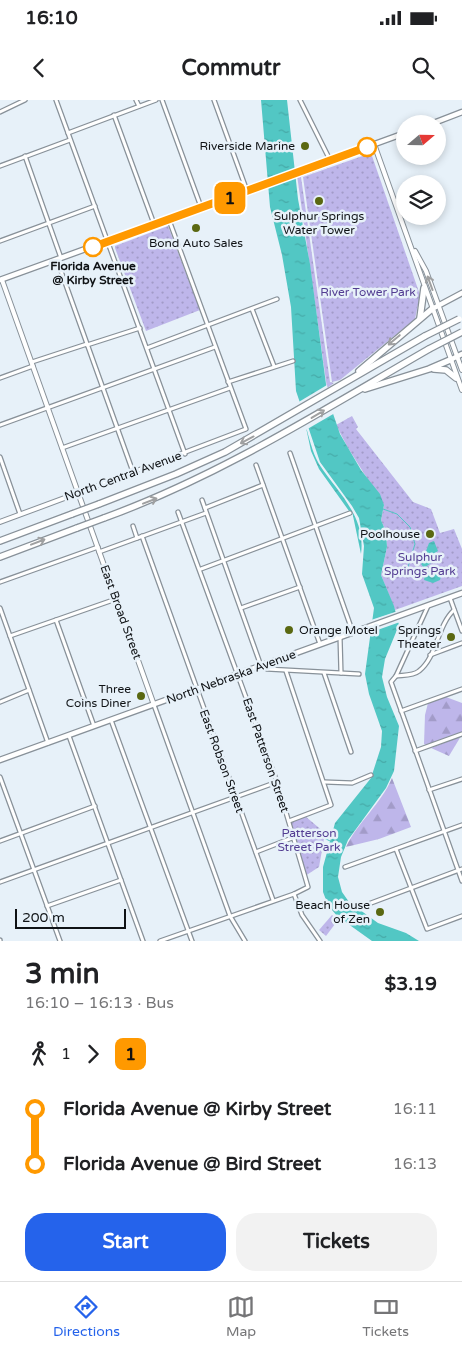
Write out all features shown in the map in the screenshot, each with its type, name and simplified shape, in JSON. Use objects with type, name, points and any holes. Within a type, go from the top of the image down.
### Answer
[{"type":"highway","points":[[420,318],[424,288]]},
{"type":"highway","points":[[351,378],[432,309]]},
{"type":"highway","points":[[0,541],[201,464],[425,336],[460,319]]},
{"type":"highway","points":[[0,557],[163,496],[237,460],[429,349],[462,332]]},
{"type":"highway","points":[[353,393],[429,369],[450,360]]},
{"type":"highway","points":[[429,369],[446,370],[456,378]]},
{"type":"main road","points":[[446,118],[462,112]]},
{"type":"main road","points":[[1,278],[108,242],[396,136]]},
{"type":"main road","points":[[432,309],[438,304],[462,293]]},
{"type":"main road","points":[[450,360],[460,355]]},
{"type":"main road","name":"North Nebraska Avenue","points":[[0,760],[462,593]]},
{"type":"street","points":[[0,112],[25,100]]},
{"type":"street","points":[[56,100],[185,454]]},
{"type":"street","points":[[136,100],[139,106]]},
{"type":"street","points":[[68,133],[156,100]]},
{"type":"street","points":[[162,100],[201,208]]},
{"type":"street","points":[[214,100],[247,191]]},
{"type":"street","points":[[300,100],[330,161]]},
{"type":"street","points":[[114,115],[155,225]]},
{"type":"street","points":[[0,166],[70,140]]},
{"type":"street","points":[[374,144],[413,250],[424,288],[456,378],[462,390]]},
{"type":"street","points":[[25,156],[49,223],[87,345],[133,472]]},
{"type":"street","points":[[0,241],[95,206]]},
{"type":"street","points":[[62,448],[230,388],[168,220]]},
{"type":"street","points":[[413,250],[421,259],[460,355],[462,370]]},
{"type":"street","name":"East Broad Street","points":[[1,278],[230,916],[245,941]]},
{"type":"street","points":[[147,348],[277,299]]},
{"type":"street","points":[[252,309],[274,366]]},
{"type":"street","points":[[0,378],[33,364],[140,328]]},
{"type":"street","points":[[0,425],[215,347]]},
{"type":"street","points":[[228,382],[293,360]]},
{"type":"street","name":"North Central Avenue","points":[[0,522],[185,454],[246,429],[230,388]]},
{"type":"street","points":[[290,453],[353,633]]},
{"type":"street","points":[[0,458],[20,514]]},
{"type":"street","points":[[256,465],[320,644]]},
{"type":"street","points":[[205,508],[263,485]]},
{"type":"street","points":[[202,500],[261,666],[267,669],[286,671],[359,674]]},
{"type":"street","name":"East Patterson Street","points":[[178,512],[201,569],[277,782],[308,887],[294,894]]},
{"type":"street","points":[[0,582],[206,513]]},
{"type":"street","points":[[201,569],[350,513]]},
{"type":"street","name":"East Robson Street","points":[[133,526],[139,537],[273,901]]},
{"type":"street","points":[[241,608],[300,587]]},
{"type":"street","points":[[450,598],[462,632]]},
{"type":"street","points":[[10,636],[116,599]]},
{"type":"street","points":[[428,606],[396,676],[391,682],[443,832],[460,870],[462,881]]},
{"type":"street","points":[[0,608],[48,743]]},
{"type":"street","points":[[396,676],[418,672],[429,655],[446,619],[454,610]]},
{"type":"street","points":[[56,620],[94,726]]},
{"type":"street","points":[[340,637],[341,673]]},
{"type":"street","points":[[429,655],[462,643]]},
{"type":"street","points":[[286,671],[331,805],[288,821]]},
{"type":"street","points":[[324,673],[351,752]]},
{"type":"street","points":[[401,711],[462,689]]},
{"type":"street","points":[[0,702],[29,690]]},
{"type":"street","points":[[111,720],[192,941]]},
{"type":"street","points":[[415,752],[462,734]]},
{"type":"street","points":[[69,736],[144,941]]},
{"type":"street","points":[[324,782],[352,783],[371,775]]},
{"type":"street","points":[[0,777],[60,941]]},
{"type":"street","points":[[429,790],[462,779]]},
{"type":"street","points":[[0,882],[277,782]]},
{"type":"street","points":[[0,841],[94,806]]},
{"type":"street","points":[[346,867],[462,825]]},
{"type":"street","points":[[256,852],[292,838]]},
{"type":"street","points":[[396,849],[427,929],[462,916]]},
{"type":"street","points":[[363,906],[460,870]]},
{"type":"street","points":[[47,906],[121,880]]},
{"type":"street","points":[[160,941],[294,894],[302,915],[320,941]]},
{"type":"green space","points":[[367,149],[368,152],[301,177],[330,382],[334,383],[327,388],[297,175]]},
{"type":"green space","name":"River Tower Park","points":[[371,153],[420,295],[415,319],[340,380],[332,382],[303,177]]},
{"type":"green space","points":[[168,226],[200,310],[146,331],[115,246]]},
{"type":"green space","name":"Sulphur Springs Park","points":[[352,416],[358,427],[356,429],[413,502],[431,509],[440,533],[454,529],[462,549],[462,586],[395,610],[381,575],[387,547],[386,532],[381,520],[384,505],[348,448],[336,425]]},
{"type":"green space","points":[[446,697],[462,703],[462,732],[426,745],[424,744],[425,715],[428,703]]},
{"type":"green space","points":[[461,736],[449,756],[431,748]]},
{"type":"green space","points":[[392,778],[411,827],[379,839],[346,847],[382,796]]},
{"type":"green space","name":"Patterson Street Park","points":[[305,816],[325,833],[319,867],[305,876],[288,821]]},
{"type":"green space","points":[[332,915],[338,920],[326,936],[319,930]]},
{"type":"water","points":[[261,100],[287,100],[298,199],[310,264],[328,399],[340,434],[361,470],[380,494],[384,505],[381,520],[386,532],[387,547],[381,575],[394,606],[399,625],[385,659],[382,677],[387,697],[399,726],[394,771],[386,788],[348,840],[341,857],[338,877],[342,892],[349,902],[378,923],[406,933],[419,941],[372,941],[337,916],[328,905],[323,892],[323,867],[335,823],[371,778],[381,747],[382,731],[369,694],[365,674],[374,608],[362,574],[364,546],[359,518],[320,462],[296,391],[291,307],[282,255],[270,207]]},
{"type":"water","points":[[305,423],[319,464],[352,511],[349,511],[319,469],[311,451]]},
{"type":"water","points":[[352,511],[359,528],[361,554]]},
{"type":"water","points":[[434,541],[438,551],[435,553],[437,557],[431,556],[434,561],[424,568],[421,564],[427,560],[425,554],[429,543]]},
{"type":"water","points":[[436,567],[442,573],[440,580],[433,583],[424,580],[425,574],[431,568]]},
{"type":"pier","points":[[327,385],[335,413],[304,431],[297,403]]},
{"type":"pier","points":[[398,611],[400,622],[369,633],[371,620]]},
{"type":"waterway","points":[[383,509],[397,514],[410,527],[415,544],[407,570],[413,576],[425,577]]},
{"type":"waterway","points":[[303,833],[310,831],[330,841]]},
{"type":"bus line","name":"1","points":[[93,247],[367,147]]},
{"type":"place","name":"Riverside Marine","points":[[305,146]]},
{"type":"place","name":"Sulphur Springs Water Tower","points":[[319,201]]},
{"type":"place","name":"Bond Auto Sales","points":[[196,228]]},
{"type":"place","name":"Florida Avenue @ Kirby Street","points":[[93,247]]},
{"type":"place","name":"Poolhouse","points":[[430,534]]},
{"type":"place","name":"Orange Motel","points":[[289,630]]},
{"type":"place","name":"Springs Theater","points":[[451,637]]},
{"type":"place","name":"Three Coins Diner","points":[[141,696]]},
{"type":"place","name":"Beach House of Zen","points":[[380,912]]}]
